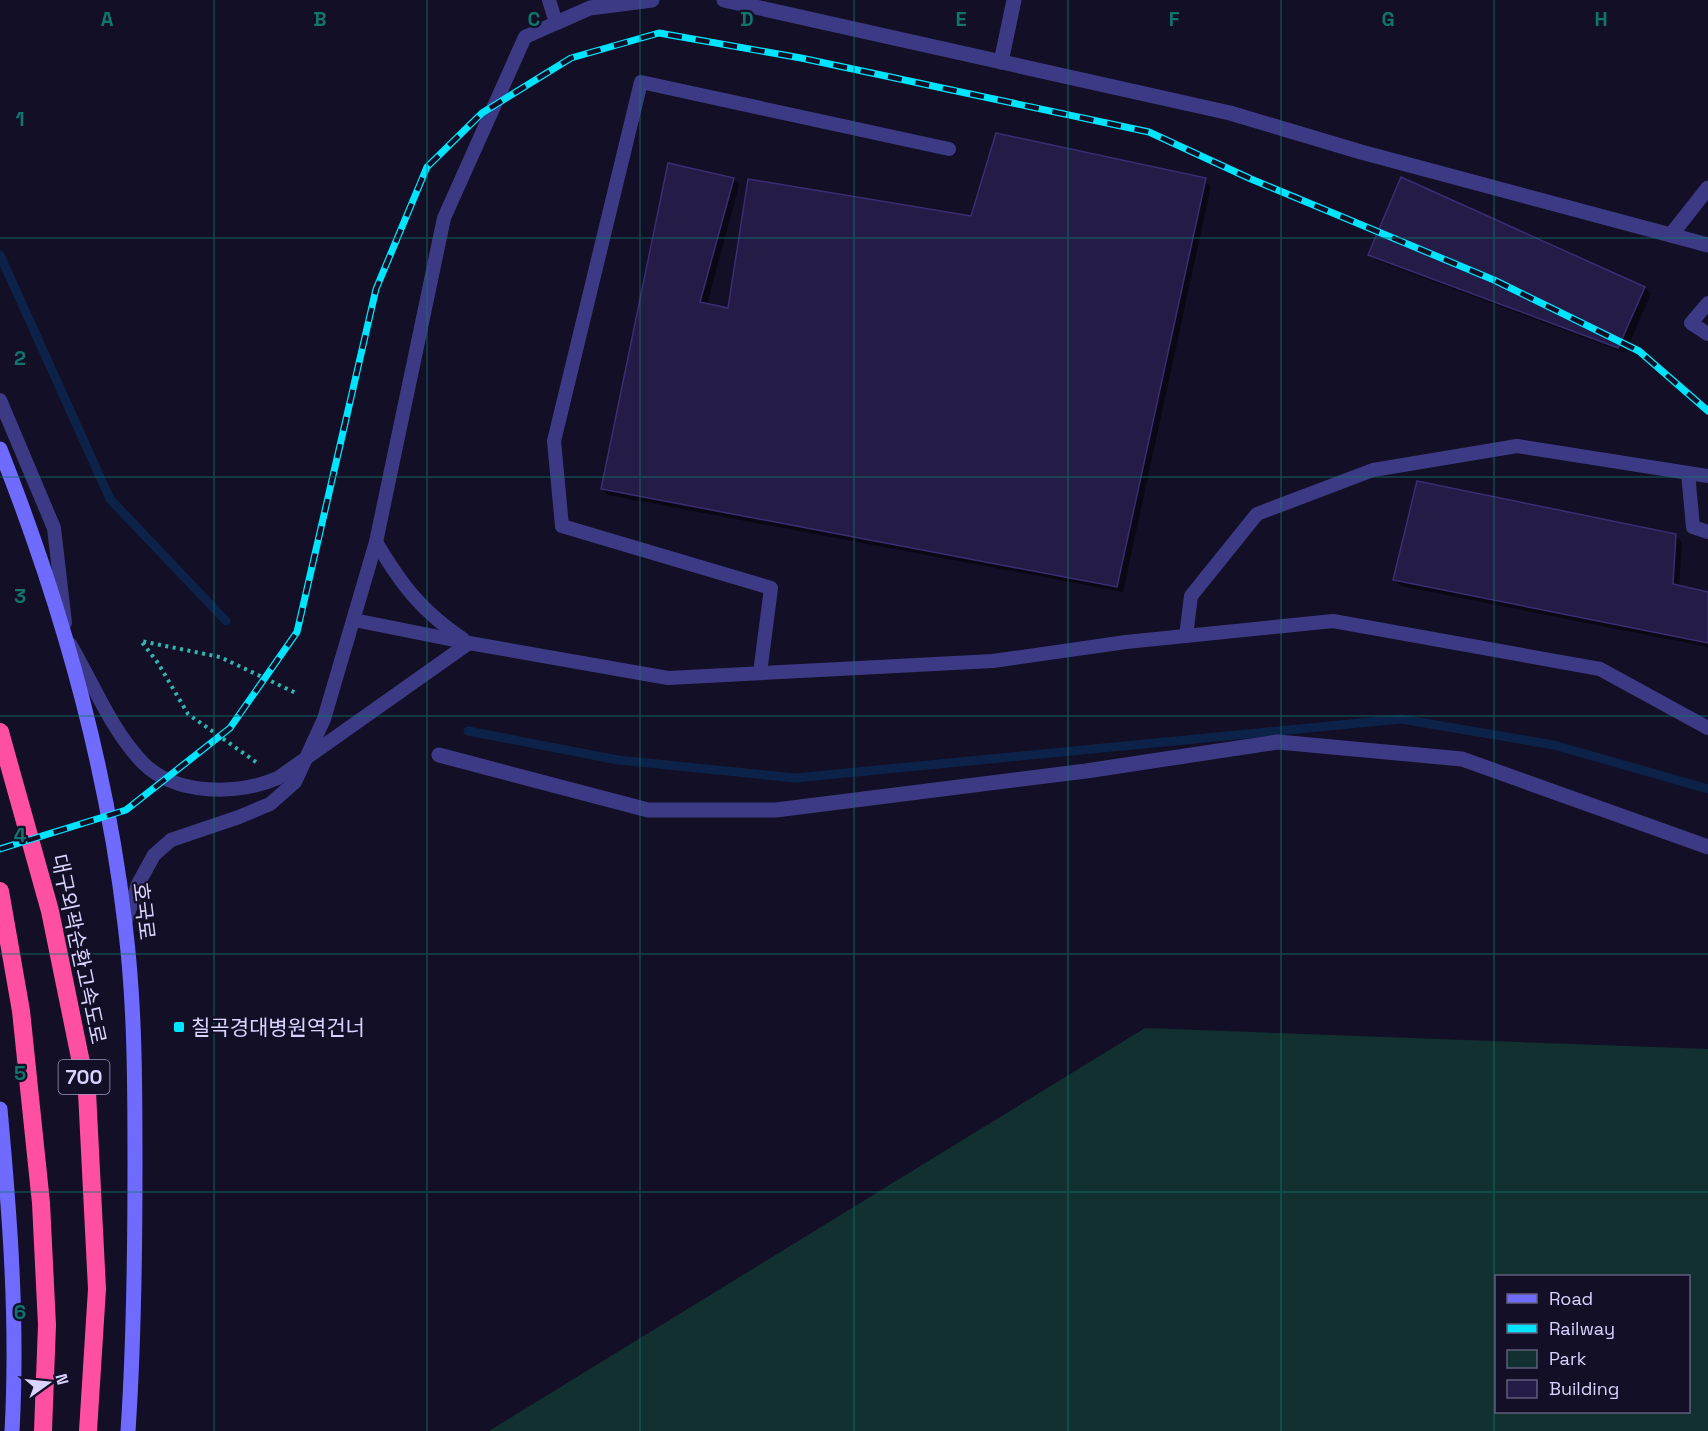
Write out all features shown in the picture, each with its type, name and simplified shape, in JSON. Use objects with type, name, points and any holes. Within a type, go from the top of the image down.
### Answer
[{"type":"highway","name":"대구외곽순환고속도로","points":[[0,732],[50,911],[87,1092],[97,1288],[88,1431]]},
{"type":"highway","name":"700","points":[[0,891],[21,1011],[41,1203],[46,1324],[43,1431]]},
{"type":"main road","name":"호국로","points":[[0,449],[29,522],[67,639],[112,837],[125,923],[135,1073],[135,1318],[128,1431]]},
{"type":"main road","points":[[0,1110],[12,1240],[16,1367],[12,1431]]},
{"type":"street","points":[[556,23],[590,8],[652,0]]},
{"type":"street","points":[[724,0],[1230,113],[1361,152],[1708,245]]},
{"type":"street","points":[[1001,62],[1014,0]]},
{"type":"street","points":[[1671,235],[1708,188]]},
{"type":"street","points":[[439,755],[648,810],[776,810],[1086,771],[1278,742],[1461,759],[1708,847]]},
{"type":"lane","points":[[125,923],[138,884],[154,855],[171,840],[270,804],[295,782],[307,757],[324,719],[376,542],[444,218],[525,37],[556,23],[549,0]]},
{"type":"lane","points":[[760,673],[771,588],[562,526],[554,441],[641,82],[949,149]]},
{"type":"lane","points":[[1708,303],[1691,323],[1708,334]]},
{"type":"lane","points":[[0,400],[54,528],[67,639],[111,717],[145,764],[179,783],[223,791],[245,790],[278,778],[470,643]]},
{"type":"lane","points":[[1186,636],[1191,596],[1257,514],[1373,470],[1517,446],[1708,476]]},
{"type":"lane","points":[[1688,473],[1694,526],[1708,532]]},
{"type":"lane","points":[[376,542],[404,588],[420,606],[434,620],[470,643]]},
{"type":"lane","points":[[354,620],[669,678],[993,661],[1186,636],[1333,621],[1600,669],[1708,728]]},
{"type":"path","points":[[278,778],[188,714],[158,663],[141,641],[220,657],[296,693]]},
{"type":"green space","points":[[1145,1028],[1708,1049],[1708,1431],[489,1431]]},
{"type":"building","points":[[996,133],[1206,178],[1117,587],[601,489],[668,163],[734,178],[700,302],[728,308],[748,179],[971,216]]},
{"type":"building","points":[[1401,177],[1645,287],[1618,348],[1368,255]]},
{"type":"building","points":[[1417,481],[1676,534],[1673,584],[1708,592],[1708,643],[1393,580]]},
{"type":"waterway","points":[[0,255],[110,499],[226,621]]},
{"type":"waterway","points":[[468,731],[618,760],[795,778],[1401,719],[1554,745],[1708,789]]},
{"type":"railway","points":[[0,849],[126,810],[230,728],[297,632],[376,289],[427,167],[482,113],[571,58],[659,33],[801,58],[1149,132],[1251,179],[1494,280],[1639,351],[1708,411]]},
{"type":"place","name":"칠곡경대병원역건너","points":[[179,1027]]}]
